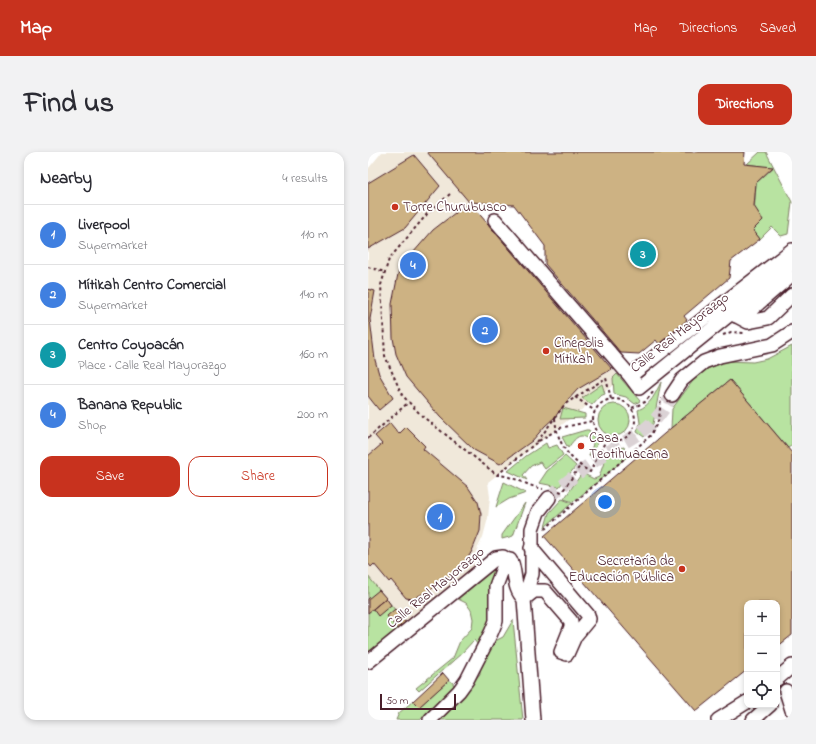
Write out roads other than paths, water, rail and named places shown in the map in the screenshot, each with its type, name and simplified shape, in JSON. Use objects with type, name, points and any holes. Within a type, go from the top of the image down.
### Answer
[{"type":"street","points":[[495,220],[630,376]]},
{"type":"street","name":"Calle Real Mayorazgo","points":[[784,269],[630,376],[639,388],[734,315],[784,269],[792,250]]},
{"type":"street","points":[[734,315],[748,322],[768,318],[792,295]]},
{"type":"street","points":[[667,395],[682,380],[704,362],[720,356],[772,346],[792,332]]},
{"type":"street","points":[[533,720],[524,599],[532,574],[531,548],[534,520],[549,498]]},
{"type":"street","points":[[524,599],[534,591],[545,591],[571,621],[571,627],[561,652],[567,654],[575,636],[589,619],[588,615],[531,548]]},
{"type":"street","name":"Calle Real Mayorazgo","points":[[368,662],[496,558],[504,557],[510,560]]},
{"type":"street","points":[[430,720],[459,691],[467,680],[491,633],[496,621],[496,586],[504,565],[510,560],[513,566],[517,590],[524,599]]},
{"type":"street","points":[[780,676],[792,666]]},
{"type":"street","points":[[785,692],[792,710]]},
{"type":"street","points":[[718,720],[744,704]]},
{"type":"street","points":[[753,720],[767,708]]},
{"type":"tunnel","points":[[549,498],[586,467],[649,426],[657,418],[672,395]]},
{"type":"place","name":"Torre Churubusco","points":[[395,207]]},
{"type":"place","name":"Centro Coyoacán","points":[[643,254]]},
{"type":"place","name":"Banana Republic","points":[[413,265]]},
{"type":"place","name":"Mítikah Centro Comercial","points":[[485,330]]},
{"type":"place","name":"Cinépolis Mítikah","points":[[546,351]]},
{"type":"place","name":"Casa Teotihuacana","points":[[581,446]]},
{"type":"place","name":"Liverpool","points":[[440,517]]},
{"type":"place","name":"Secretaría de Educación Pública","points":[[682,569]]}]
